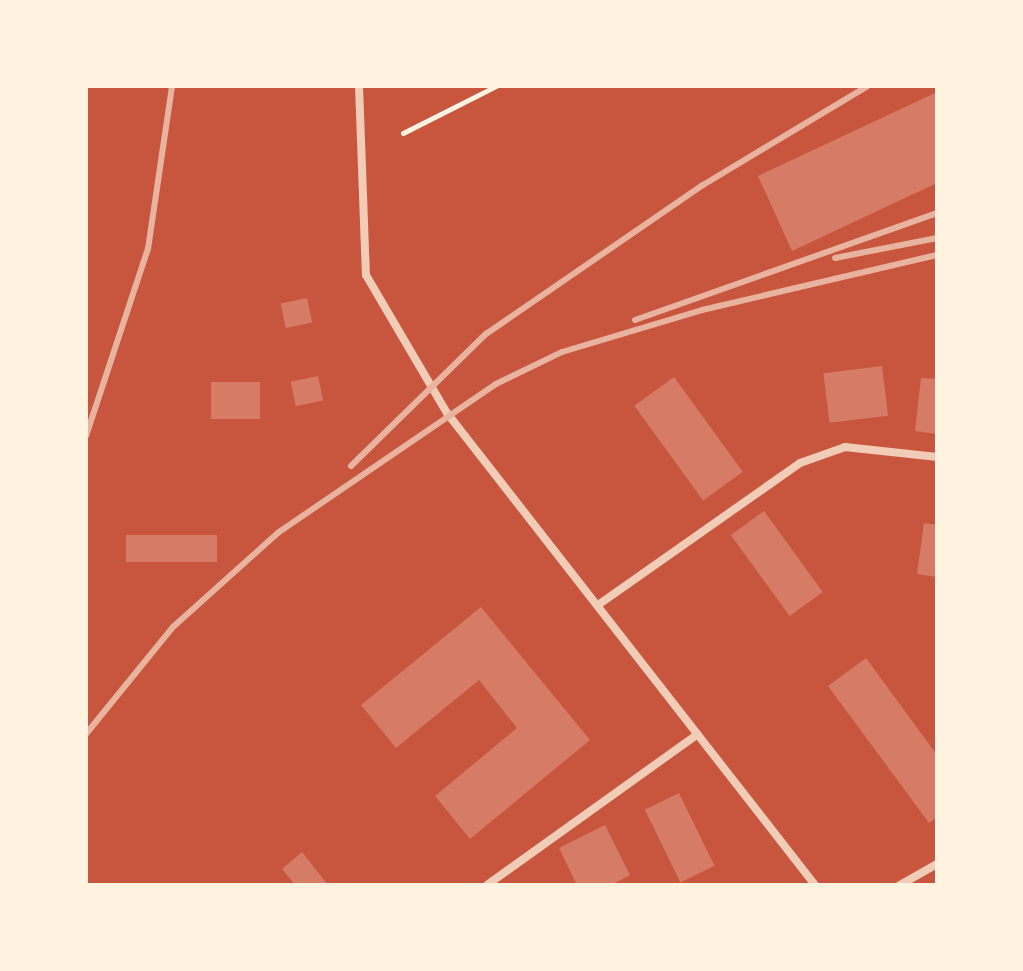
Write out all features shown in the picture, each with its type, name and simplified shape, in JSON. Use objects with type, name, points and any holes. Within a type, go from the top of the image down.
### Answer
[{"type":"street","points":[[359,86],[366,275],[447,413],[815,885]]},
{"type":"street","points":[[598,605],[800,463],[845,447],[937,457]]},
{"type":"street","points":[[487,885],[698,734]]},
{"type":"street","points":[[900,885],[937,864]]},
{"type":"street","points":[[804,870],[805,885]]},
{"type":"path","points":[[403,133],[496,86]]},
{"type":"building","points":[[937,92],[937,183],[792,251],[758,176]]},
{"type":"building","points":[[307,298],[312,322],[286,328],[281,304]]},
{"type":"building","points":[[882,366],[888,416],[830,423],[823,373]]},
{"type":"building","points":[[318,376],[323,400],[296,406],[291,382]]},
{"type":"building","points":[[674,377],[743,472],[703,500],[634,406]]},
{"type":"building","points":[[921,378],[937,379],[937,434],[915,431]]},
{"type":"building","points":[[211,382],[260,382],[260,419],[211,419]]},
{"type":"building","points":[[764,511],[823,592],[790,616],[731,535]]},
{"type":"building","points":[[924,523],[937,525],[937,577],[917,574]]},
{"type":"building","points":[[126,535],[217,535],[217,562],[126,562]]},
{"type":"building","points":[[481,607],[590,740],[470,839],[435,796],[517,728],[479,680],[396,748],[361,705]]},
{"type":"building","points":[[866,658],[937,755],[937,817],[929,823],[828,686]]},
{"type":"building","points":[[679,793],[715,866],[680,882],[645,810]]},
{"type":"building","points":[[605,825],[630,875],[611,885],[577,885],[559,848]]},
{"type":"building","points":[[302,852],[328,885],[295,885],[282,869]]},
{"type":"railway","points":[[86,436],[148,249],[172,86]]},
{"type":"railway","points":[[351,466],[486,334],[703,185],[868,86]]},
{"type":"railway","points":[[635,320],[937,213]]},
{"type":"railway","points":[[835,258],[937,238]]},
{"type":"railway","points":[[86,734],[173,627],[279,532],[496,384],[562,352],[702,310],[937,255]]}]
